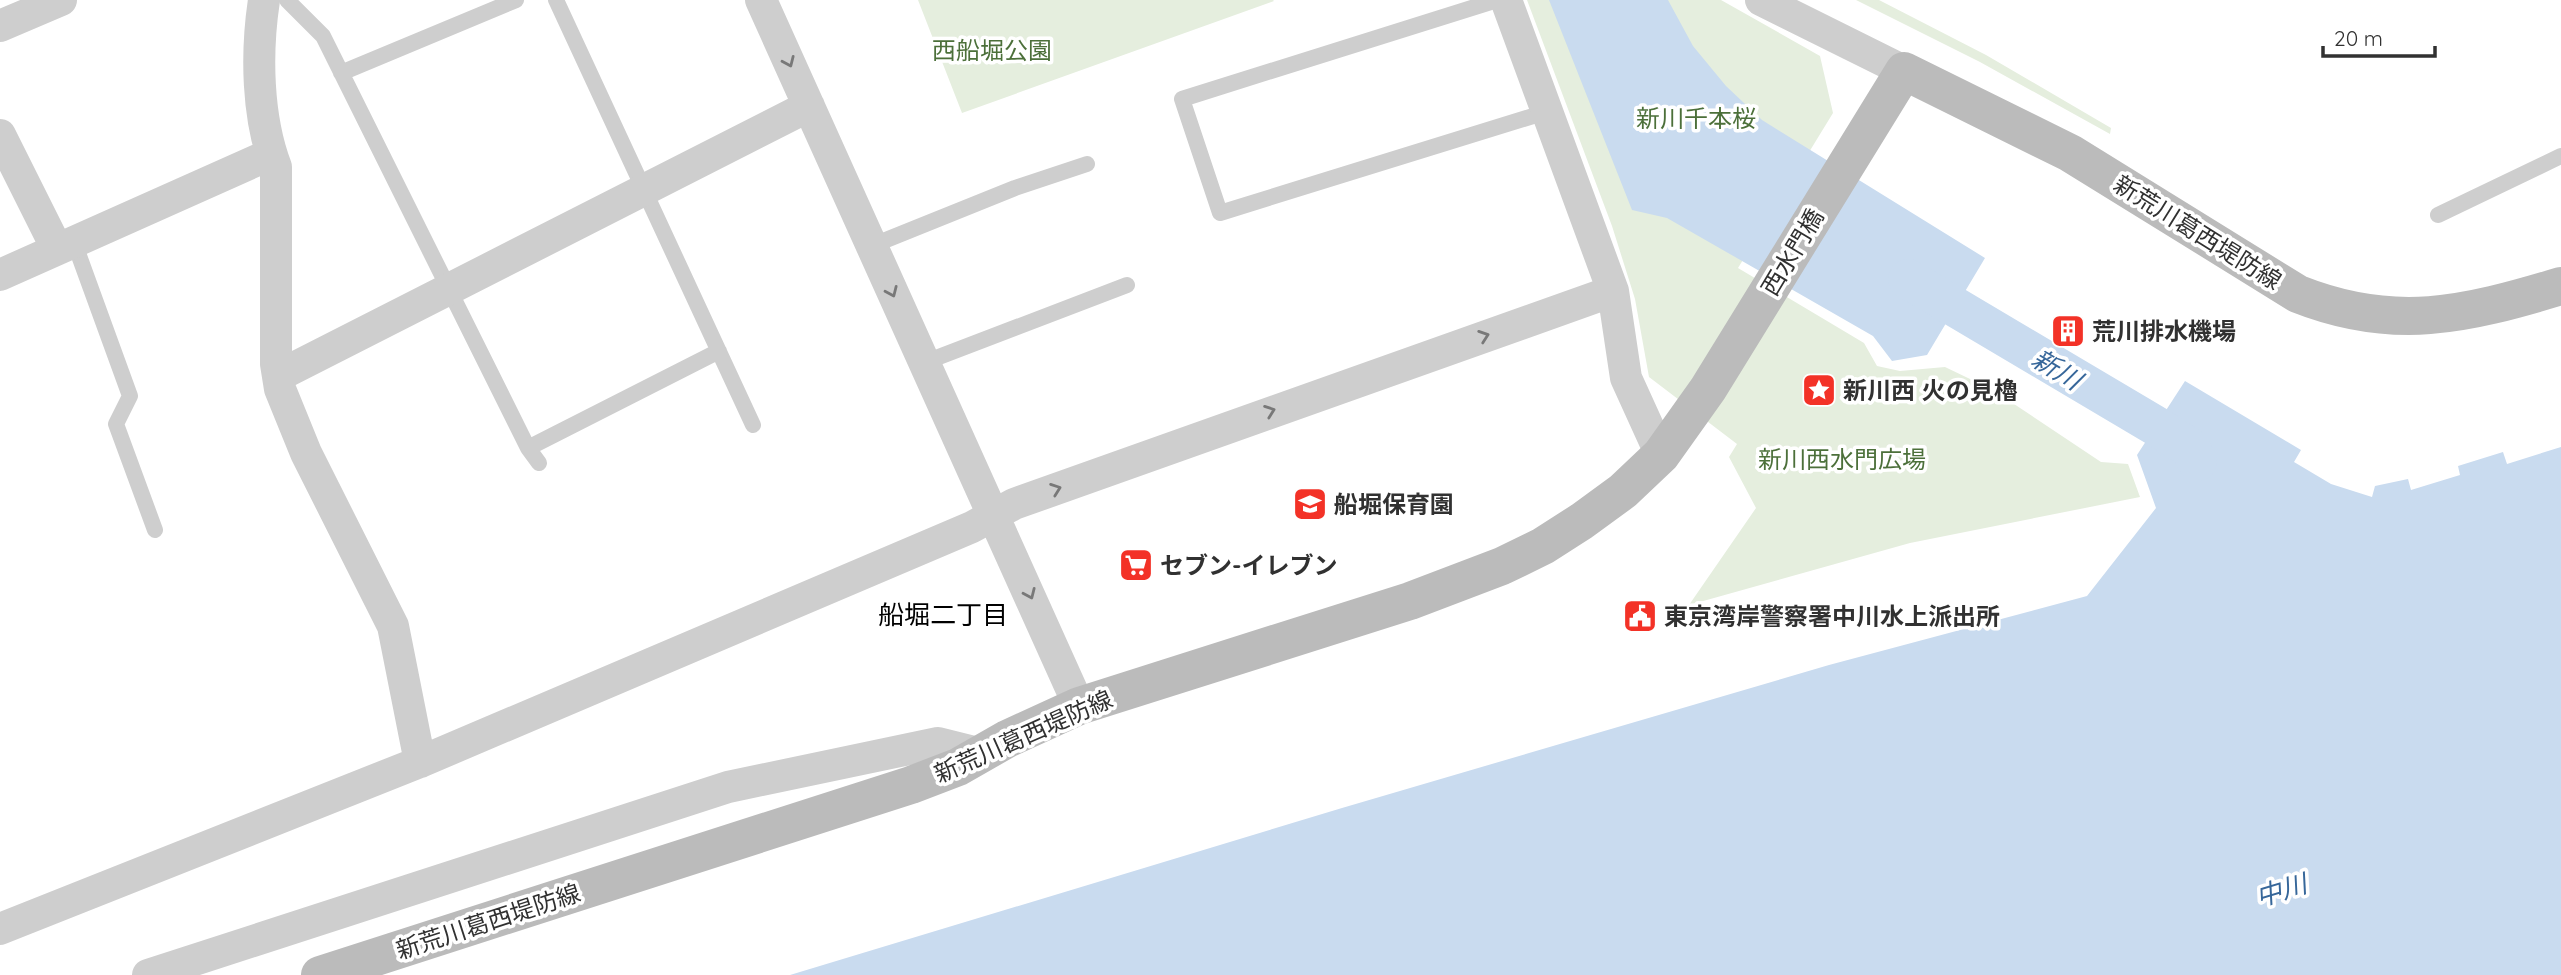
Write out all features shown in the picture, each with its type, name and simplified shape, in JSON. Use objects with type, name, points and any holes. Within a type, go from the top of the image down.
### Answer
[{"type":"main road","name":"西水門橋","points":[[1708,389],[1904,71]]},
{"type":"main road","name":"新荒川葛西堤防線","points":[[1904,71],[2070,153],[2298,293],[2333,308],[2380,317],[2428,318],[2561,286]]},
{"type":"main road","name":"新荒川葛西堤防線","points":[[320,975],[911,785],[958,767],[1079,706],[1410,601],[1502,566],[1543,546],[1623,491],[1661,455],[1708,389]]},
{"type":"street","points":[[0,26],[61,0]]},
{"type":"street","points":[[264,0],[258,36],[266,140],[276,167],[280,389],[306,453],[393,626],[420,762]]},
{"type":"street","points":[[761,0],[1079,706]]},
{"type":"street","points":[[1506,0],[1613,291],[1626,378],[1661,455]]},
{"type":"street","points":[[1761,0],[1904,71]]},
{"type":"street","points":[[278,376],[808,106]]},
{"type":"street","points":[[0,135],[10,179],[65,246]]},
{"type":"street","points":[[0,275],[271,154]]},
{"type":"street","points":[[0,929],[420,762],[993,516],[1014,504],[1613,291]]},
{"type":"street","points":[[148,975],[728,788],[938,743],[982,754]]},
{"type":"lane","points":[[287,0],[323,36],[528,448],[538,463]]},
{"type":"lane","points":[[341,73],[516,0]]},
{"type":"lane","points":[[556,0],[753,425]]},
{"type":"lane","points":[[1497,0],[1182,99],[1220,213],[1549,111]]},
{"type":"lane","points":[[2438,215],[2561,156]]},
{"type":"lane","points":[[871,246],[1015,188],[1087,164]]},
{"type":"lane","points":[[65,246],[130,396],[116,424],[155,530]]},
{"type":"lane","points":[[923,363],[1127,285]]},
{"type":"lane","points":[[528,448],[719,351]]},
{"type":"green space","name":"西船堀公園","points":[[918,0],[1273,0],[1274,1],[962,113]]},
{"type":"green space","name":"新川西水門広場","points":[[1527,0],[1721,0],[1820,56],[1833,113],[1738,268],[1864,343],[1877,366],[1900,371],[1945,367],[1993,390],[2101,462],[2128,464],[2140,497],[1910,543],[1689,605],[1756,508],[1729,457],[1737,444],[1649,377],[1635,299],[1612,226]]},
{"type":"green space","points":[[1856,0],[1879,0],[1986,55],[2111,128],[2110,134],[1980,62]]},
{"type":"water","points":[[1549,0],[1668,0],[1693,46],[1726,86],[1762,120],[1985,258],[1927,355],[1892,361],[1873,336],[1667,218],[1632,210]]},
{"type":"water","name":"中川","points":[[2185,381],[2301,450],[2294,462],[2331,484],[2372,497],[2375,486],[2408,479],[2411,490],[2460,475],[2458,466],[2503,452],[2507,464],[2561,447],[2561,975],[790,975],[1342,808],[1829,665],[2087,596],[2156,508],[2137,455]]},
{"type":"waterway","name":"新川","points":[[1908,279],[2156,426],[2190,448],[2197,461]]},
{"type":"place","name":"荒川排水機場","points":[[2068,331]]},
{"type":"place","name":"新川西 火の見櫓","points":[[1819,390]]},
{"type":"place","name":"船堀保育園","points":[[1310,504]]},
{"type":"place","name":"セブン-イレブン","points":[[1136,565]]},
{"type":"place","name":"東京湾岸警察署中川水上派出所","points":[[1640,616]]},
{"type":"district","name":"船堀二丁目","points":[[943,614]]},
{"type":"park label","name":"新川千本桜","points":[[1696,118]]}]
